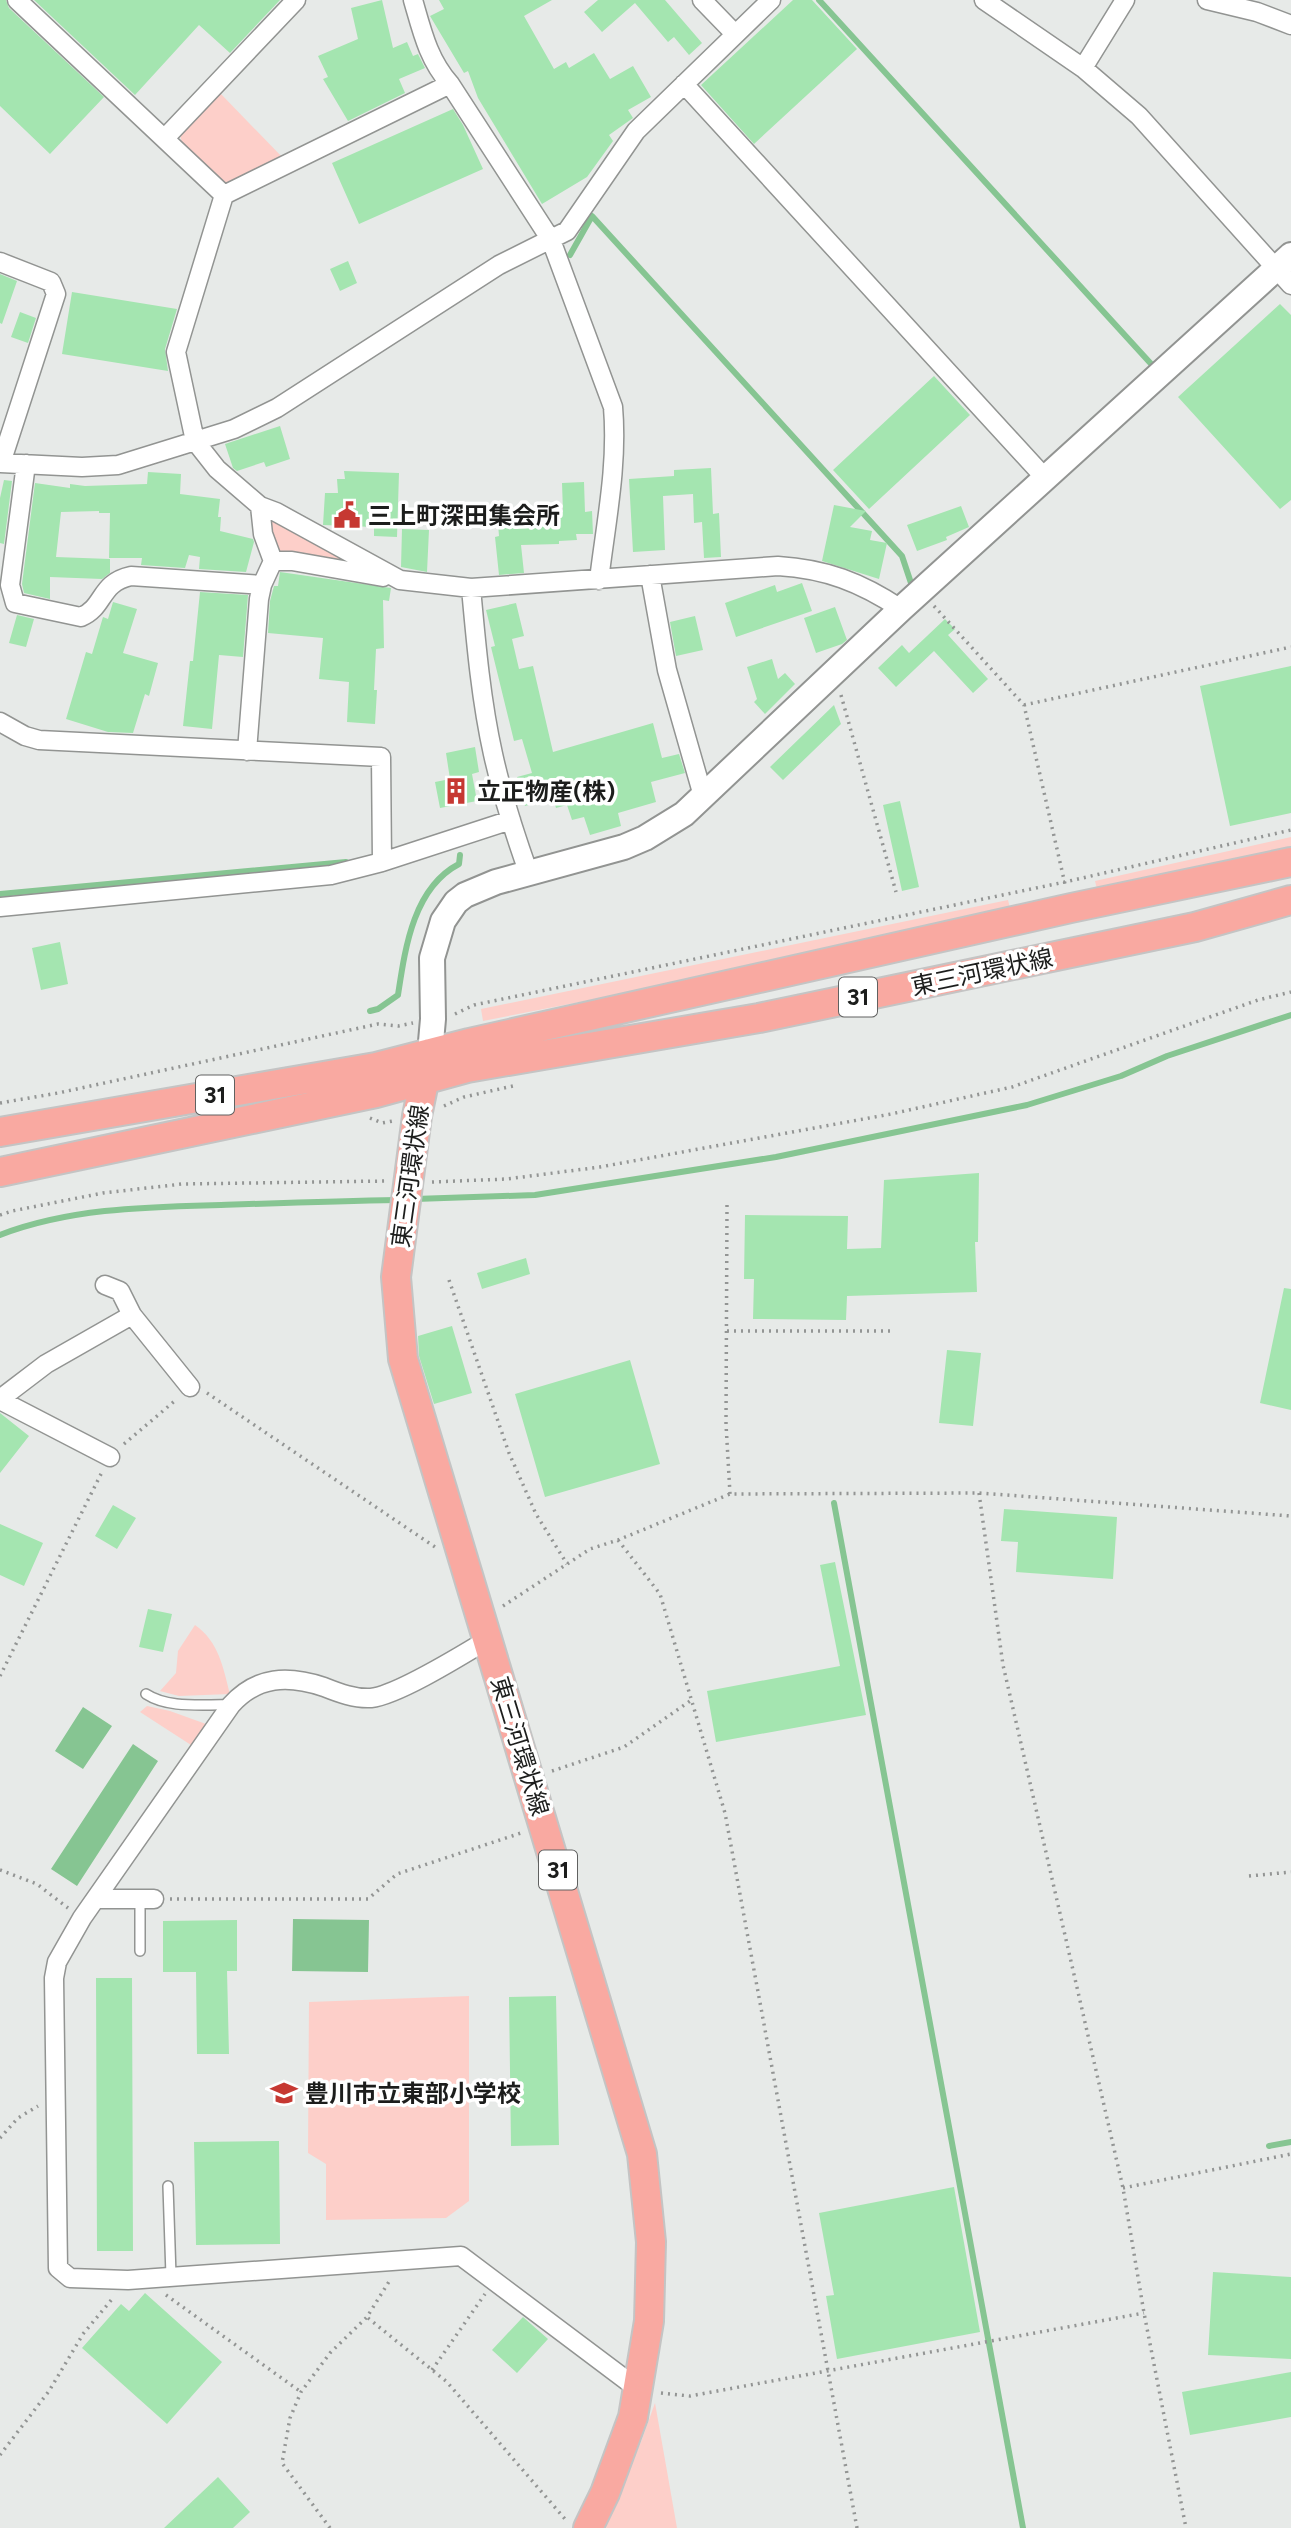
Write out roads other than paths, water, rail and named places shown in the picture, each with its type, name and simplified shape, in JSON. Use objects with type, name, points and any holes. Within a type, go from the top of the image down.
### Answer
[{"type":"main road","name":"東三河環状線","points":[[0,1132],[376,1067],[1068,895],[1291,862]]},
{"type":"main road","name":"東三河環状線","points":[[0,1171],[325,1104],[467,1068],[787,1013],[1195,927],[1291,900]]},
{"type":"main road","name":"東三河環状線","points":[[430,1053],[423,1081],[396,1277],[403,1359],[642,2154],[651,2242],[649,2321],[633,2417],[588,2528]]},
{"type":"street","points":[[18,0],[224,195]]},
{"type":"street","points":[[165,138],[296,0]]},
{"type":"street","points":[[413,0],[425,44],[436,68],[450,84],[551,240],[613,407],[614,461],[599,580]]},
{"type":"street","points":[[702,0],[735,34]]},
{"type":"street","points":[[0,262],[51,282],[56,294],[1,463],[82,467],[118,465],[234,429],[277,408],[499,265],[567,231],[636,131],[771,0]]},
{"type":"street","points":[[430,1053],[433,1019],[432,958],[438,933],[449,911],[464,895],[607,853],[645,838],[684,814],[901,609],[1286,270],[1139,116],[1083,68],[984,0]]},
{"type":"street","points":[[1083,68],[1125,0]]},
{"type":"street","points":[[1207,0],[1257,12],[1291,25]]},
{"type":"street","points":[[400,580],[276,512],[260,506],[217,468],[195,441],[176,352],[224,195],[450,84]]},
{"type":"street","points":[[684,84],[1046,479]]},
{"type":"street","points":[[26,464],[6,565],[15,603],[81,617],[90,613],[110,585],[120,578],[131,576],[262,585]]},
{"type":"street","points":[[247,751],[262,585],[273,561],[263,534],[260,506]]},
{"type":"street","points":[[273,561],[292,561],[400,580],[471,588],[599,580],[747,566],[799,568],[845,578],[901,609]]},
{"type":"street","points":[[650,575],[667,670],[703,796]]},
{"type":"street","points":[[471,588],[482,695],[493,754],[529,874]]},
{"type":"street","points":[[0,722],[25,736],[39,740],[381,757],[382,862]]},
{"type":"street","points":[[0,907],[331,875],[382,862],[511,820]]},
{"type":"street","points":[[105,1285],[120,1291],[132,1315],[190,1387]]},
{"type":"street","points":[[110,1457],[0,1399],[46,1364],[132,1315]]},
{"type":"street","points":[[485,1630],[397,1690],[373,1698],[352,1697],[311,1683],[281,1679],[255,1685],[243,1691],[82,1918],[57,1962],[54,1978],[58,2268],[70,2277],[135,2279],[461,2256],[638,2389]]},
{"type":"street","points":[[97,1899],[147,1899]]},
{"type":"lane","points":[[146,1693],[154,1699],[178,1704],[231,1705]]},
{"type":"lane","points":[[140,1951],[147,1899]]},
{"type":"lane","points":[[167,2186],[171,2276]]},
{"type":"waterway","points":[[819,0],[1153,366]]},
{"type":"waterway","points":[[570,255],[592,216],[902,556],[911,583]]},
{"type":"waterway","points":[[370,1011],[378,1009],[398,995],[408,940],[421,904],[443,875],[459,864],[460,855]]},
{"type":"waterway","points":[[0,894],[346,862]]},
{"type":"waterway","points":[[415,1199],[535,1195],[776,1157],[1027,1105],[1121,1076],[1167,1056],[1291,1015]]},
{"type":"waterway","points":[[0,1235],[54,1219],[109,1211],[397,1200]]},
{"type":"waterway","points":[[834,1503],[1023,2528]]},
{"type":"waterway","points":[[1269,2146],[1291,2142]]},
{"type":"place","name":"三上町深田集会所","points":[[347,515]]},
{"type":"place","name":"立正物産(株)","points":[[456,791]]},
{"type":"place","name":"豊川市立東部小学校","points":[[284,2093]]}]
